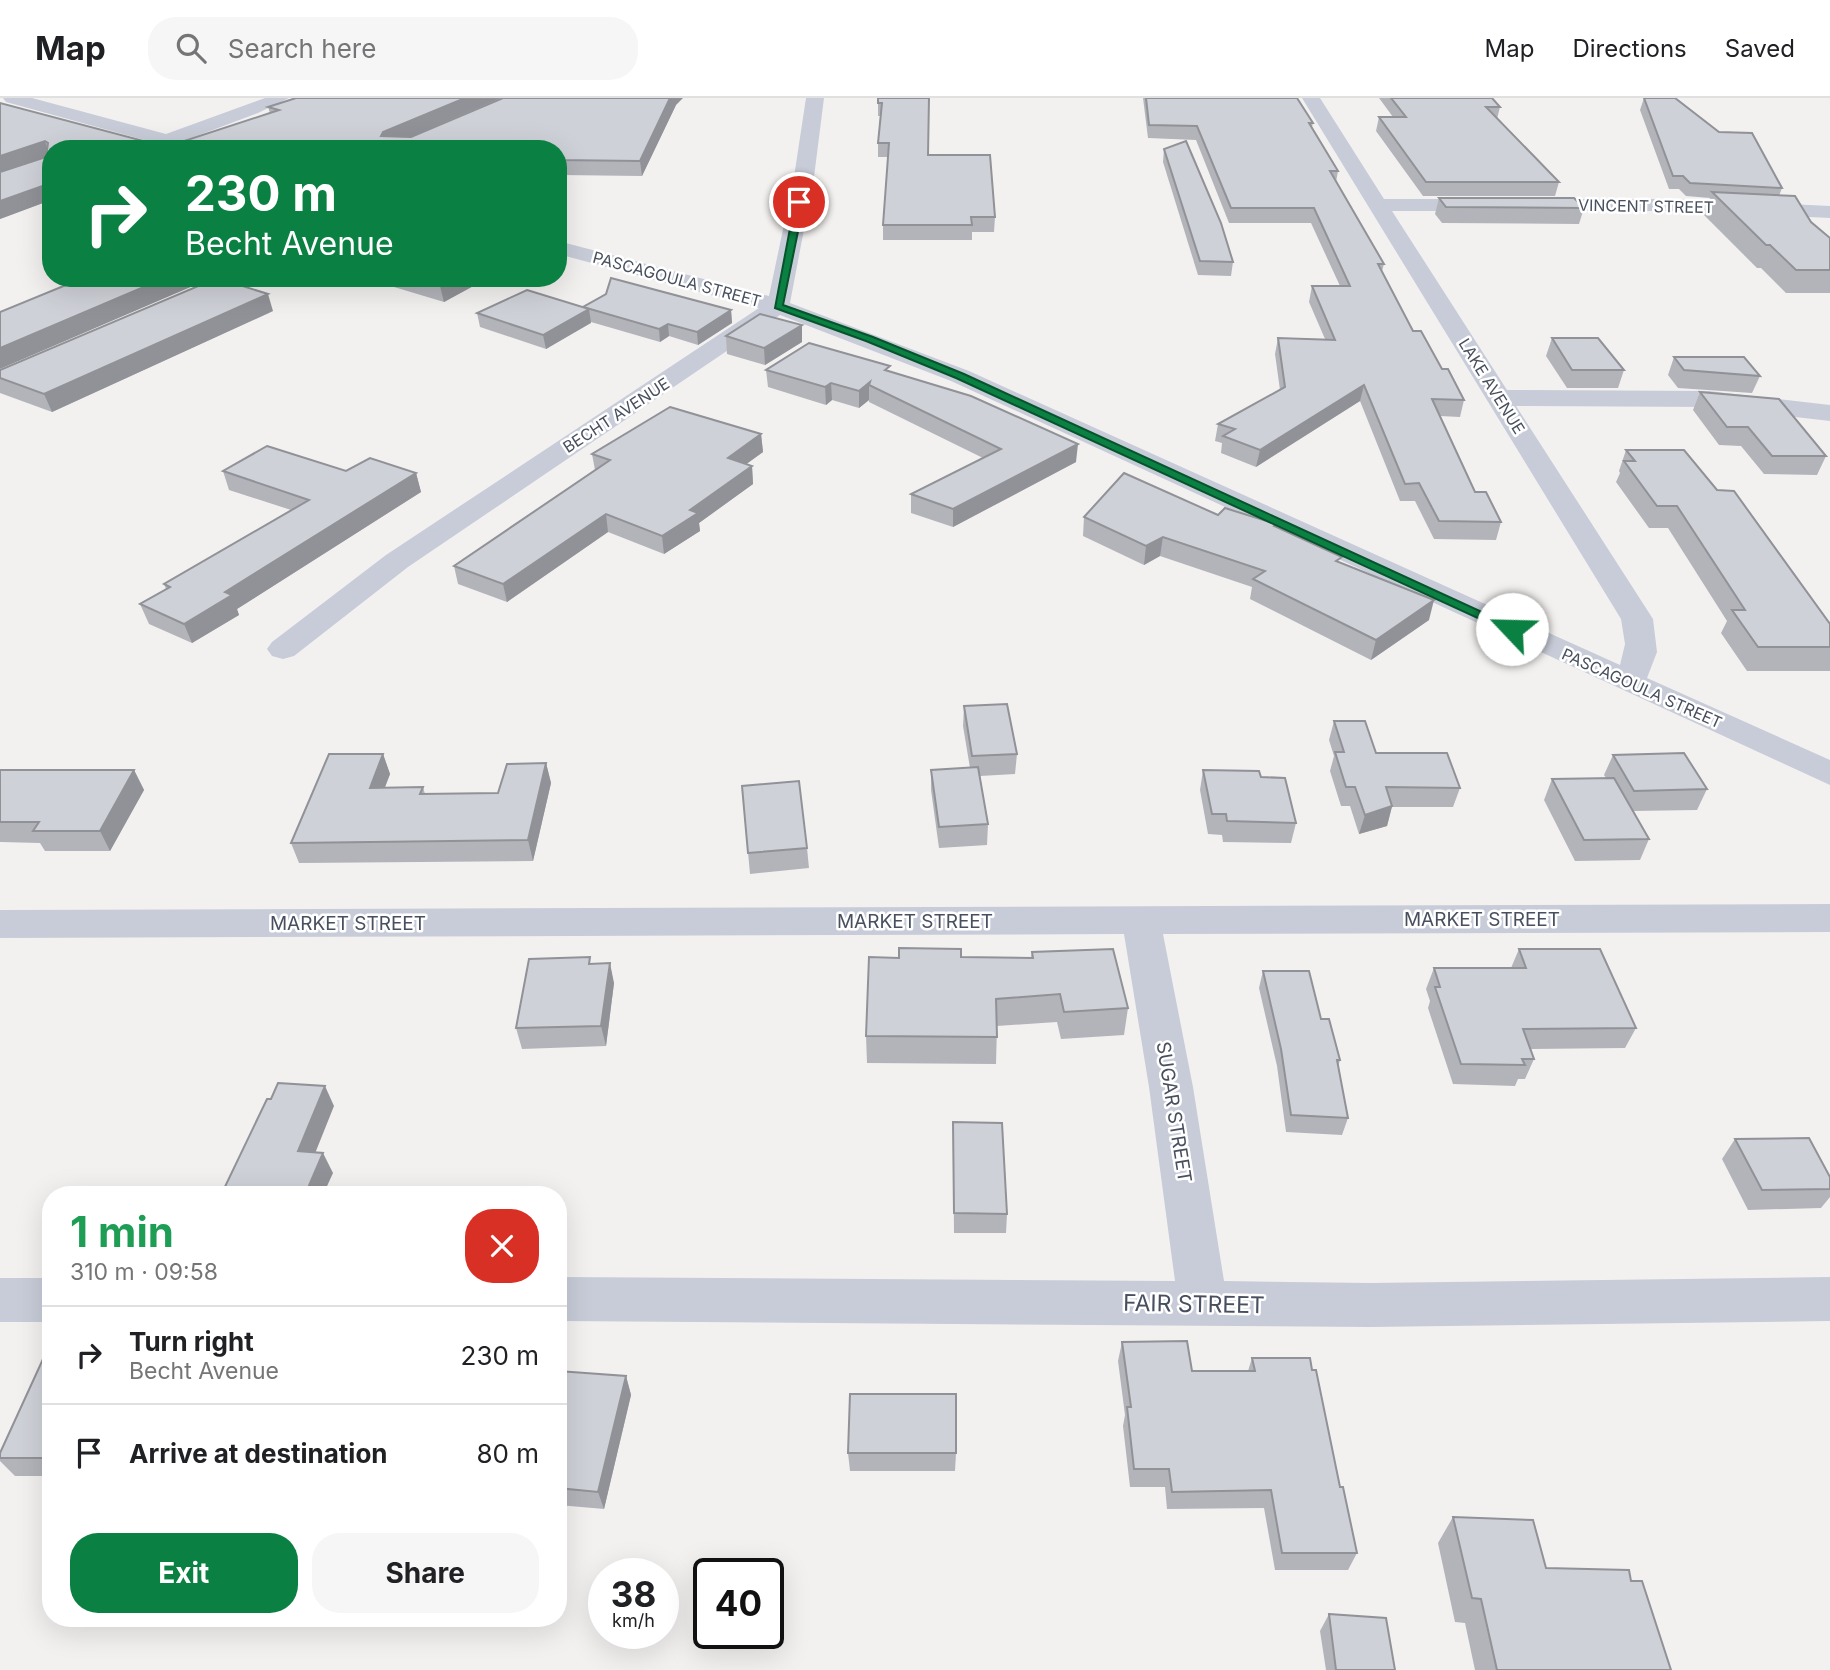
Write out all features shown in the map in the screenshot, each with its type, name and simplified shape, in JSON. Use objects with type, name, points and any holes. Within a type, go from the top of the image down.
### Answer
[{"type":"street","points":[[12,98],[167,140],[210,127],[280,98]]},
{"type":"street","points":[[778,306],[804,177],[814,98]]},
{"type":"street","name":"LAKE AVENUE","points":[[1311,98],[1637,620],[1643,641],[1640,663],[1629,681]]},
{"type":"street","points":[[68,113],[98,103]]},
{"type":"street","points":[[172,117],[210,127]]},
{"type":"street","points":[[124,140],[143,134]]},
{"type":"street","name":"VINCENT STREET","points":[[1378,205],[1685,205],[1830,212]]},
{"type":"street","name":"PASCAGOULA STREET","points":[[567,249],[778,306],[960,376],[1830,774]]},
{"type":"street","points":[[162,311],[216,287]]},
{"type":"street","name":"BECHT AVENUE","points":[[284,649],[397,561],[778,306]]},
{"type":"street","points":[[1499,398],[1709,399],[1830,413]]},
{"type":"street","name":"MARKET STREET","points":[[0,924],[1830,918]]},
{"type":"street","name":"SUGAR STREET","points":[[1141,920],[1171,1087],[1203,1304]]},
{"type":"street","name":"FAIR STREET","points":[[567,1299],[1370,1305],[1830,1299]]},
{"type":"street","points":[[0,1300],[42,1300]]},
{"type":"building","points":[[296,98],[465,98],[383,132],[381,136],[411,137],[503,98],[670,98],[640,161],[567,160],[567,140],[187,140],[279,110],[268,107]]},
{"type":"building","points":[[878,98],[929,98],[928,155],[990,155],[995,217],[971,217],[972,225],[883,225],[889,143],[878,143],[882,103],[878,103]]},
{"type":"building","points":[[1146,98],[1297,98],[1338,171],[1330,171],[1384,264],[1378,264],[1413,331],[1421,331],[1442,369],[1448,369],[1464,400],[1432,399],[1475,492],[1486,492],[1501,522],[1439,521],[1419,483],[1405,484],[1364,385],[1260,450],[1223,436],[1235,429],[1218,424],[1285,387],[1278,338],[1335,340],[1312,286],[1350,286],[1314,208],[1231,208],[1197,126],[1149,125]]},
{"type":"building","points":[[1391,98],[1492,98],[1500,107],[1486,107],[1559,182],[1426,182],[1379,117],[1406,117]]},
{"type":"building","points":[[1644,98],[1675,98],[1719,132],[1752,133],[1782,188],[1690,183],[1683,176],[1673,176]]},
{"type":"building","points":[[0,103],[140,140],[42,140],[0,156]]},
{"type":"building","points":[[1186,141],[1221,223],[1233,262],[1200,261],[1164,149]]},
{"type":"building","points":[[42,158],[42,186],[0,201],[0,172]]},
{"type":"building","points":[[1712,192],[1795,196],[1811,222],[1830,238],[1830,270],[1796,270]]},
{"type":"building","points":[[1439,198],[1574,198],[1584,208],[1446,207]]},
{"type":"building","points":[[611,278],[731,310],[697,332],[668,324],[659,329],[583,307],[606,294]]},
{"type":"building","points":[[61,287],[144,287],[0,348],[0,312]]},
{"type":"building","points":[[196,287],[246,287],[268,294],[44,394],[0,378],[0,370]]},
{"type":"building","points":[[527,290],[589,309],[543,335],[477,313]]},
{"type":"building","points":[[760,314],[802,325],[764,348],[726,336]]},
{"type":"building","points":[[1552,338],[1598,338],[1624,370],[1572,370]]},
{"type":"building","points":[[809,343],[890,366],[885,370],[971,396],[1078,444],[953,509],[911,494],[1001,449],[869,385],[870,382],[859,391],[831,383],[825,387],[766,370]]},
{"type":"building","points":[[1674,357],[1744,357],[1760,376],[1684,370]]},
{"type":"building","points":[[1700,392],[1779,399],[1826,456],[1772,456],[1748,427],[1727,427]]},
{"type":"building","points":[[670,407],[761,434],[728,458],[752,466],[690,510],[698,513],[662,536],[606,514],[503,584],[454,566],[610,460],[592,454]]},
{"type":"building","points":[[267,446],[346,471],[370,458],[416,473],[225,592],[232,595],[184,624],[140,604],[170,587],[164,584],[309,500],[223,471]]},
{"type":"building","points":[[1626,450],[1684,450],[1717,490],[1734,491],[1830,624],[1830,647],[1758,647],[1732,610],[1745,610],[1677,506],[1657,506],[1624,461],[1635,461]]},
{"type":"building","points":[[1124,473],[1218,515],[1225,508],[1276,524],[1274,526],[1342,557],[1336,561],[1434,600],[1376,640],[1253,579],[1265,571],[1163,537],[1146,546],[1084,517]]},
{"type":"building","points":[[1007,704],[1017,754],[972,756],[964,706]]},
{"type":"building","points":[[1334,721],[1365,721],[1376,753],[1447,753],[1460,788],[1386,787],[1392,806],[1365,815],[1355,787],[1346,787],[1335,752],[1344,752]]},
{"type":"building","points":[[1684,753],[1707,789],[1634,791],[1613,755]]},
{"type":"building","points":[[329,754],[383,754],[370,788],[423,787],[420,794],[498,793],[507,764],[546,763],[528,840],[291,843]]},
{"type":"building","points":[[978,767],[988,824],[939,827],[931,770]]},
{"type":"building","points":[[0,770],[134,770],[100,831],[33,831],[39,822],[0,822]]},
{"type":"building","points":[[1203,770],[1259,771],[1261,777],[1285,778],[1296,823],[1227,821],[1226,814],[1212,814]]},
{"type":"building","points":[[1614,778],[1649,839],[1584,840],[1552,779]]},
{"type":"building","points":[[799,781],[807,848],[748,853],[742,786]]},
{"type":"building","points":[[899,948],[961,949],[961,957],[1033,958],[1032,952],[1113,949],[1128,1008],[1064,1012],[1060,994],[996,999],[997,1037],[866,1036],[869,957],[899,958]]},
{"type":"building","points":[[1519,949],[1600,949],[1636,1028],[1523,1029],[1534,1059],[1522,1059],[1525,1065],[1461,1064],[1435,987],[1440,987],[1434,968],[1526,968]]},
{"type":"building","points":[[590,957],[589,964],[610,963],[601,1026],[516,1028],[529,959]]},
{"type":"building","points":[[1263,971],[1309,971],[1321,1019],[1329,1019],[1340,1060],[1337,1060],[1348,1118],[1291,1115],[1281,1049]]},
{"type":"building","points":[[278,1083],[325,1086],[298,1151],[323,1153],[309,1186],[225,1186],[267,1099],[271,1099]]},
{"type":"building","points":[[953,1122],[1002,1123],[1007,1214],[954,1213]]},
{"type":"building","points":[[1809,1138],[1830,1177],[1830,1189],[1762,1190],[1735,1139]]},
{"type":"building","points":[[1187,1341],[1192,1371],[1255,1371],[1252,1358],[1310,1358],[1312,1370],[1316,1370],[1340,1487],[1343,1487],[1357,1553],[1282,1553],[1271,1490],[1172,1492],[1169,1469],[1134,1469],[1127,1407],[1131,1407],[1122,1342]]},
{"type":"building","points":[[42,1361],[42,1458],[0,1458]]},
{"type":"building","points":[[567,1372],[626,1376],[598,1492],[567,1489]]},
{"type":"building","points":[[850,1394],[956,1394],[956,1453],[848,1453]]},
{"type":"building","points":[[1453,1517],[1533,1520],[1546,1568],[1629,1570],[1631,1581],[1642,1581],[1671,1670],[1497,1670],[1481,1599],[1472,1598]]},
{"type":"building","points":[[1329,1614],[1386,1618],[1395,1670],[1336,1670]]},
{"type":"route","points":[[799,202],[781,302],[778,306],[960,376],[1512,629]]}]
